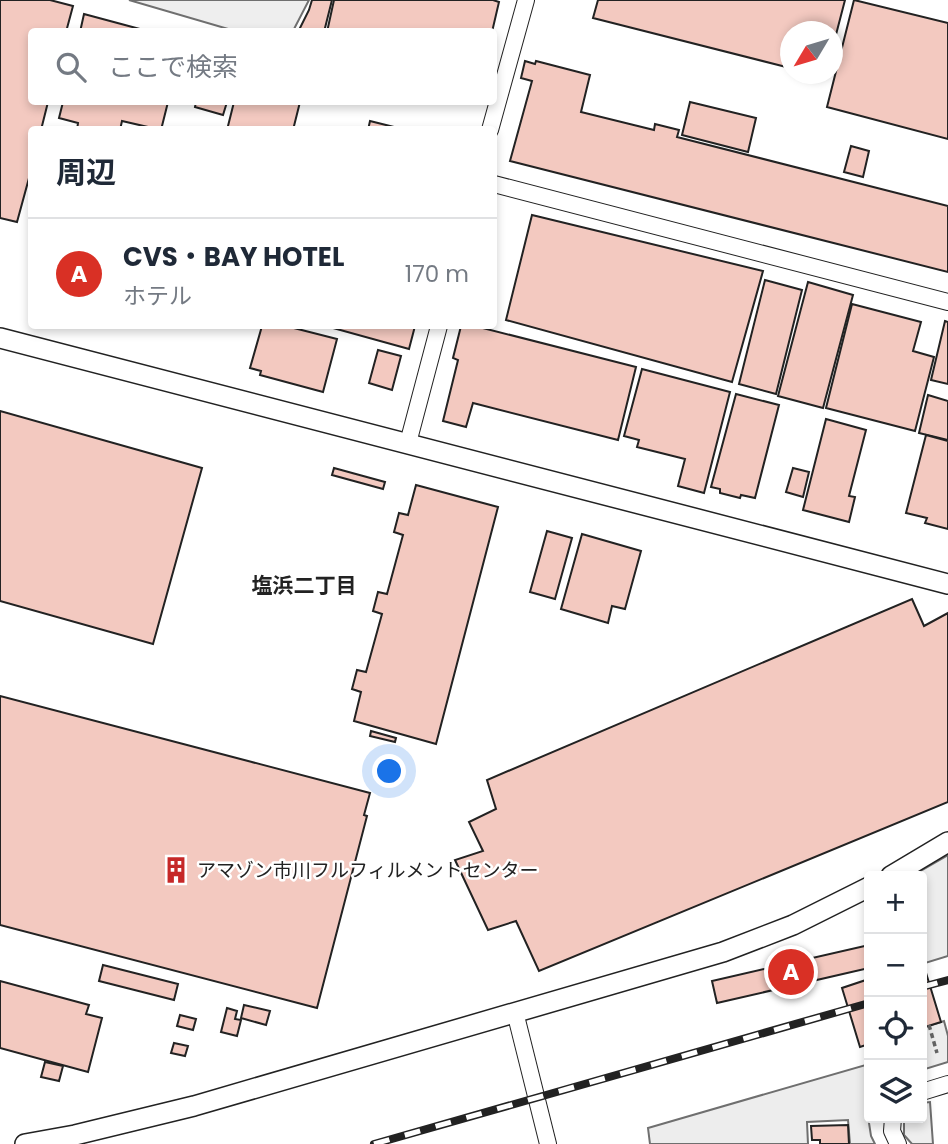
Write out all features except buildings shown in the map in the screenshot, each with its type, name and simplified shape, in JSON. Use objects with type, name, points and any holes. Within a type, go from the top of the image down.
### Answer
[{"type":"street","points":[[497,105],[526,0]]},
{"type":"street","points":[[491,126],[497,105]]},
{"type":"street","points":[[497,185],[948,302]]},
{"type":"street","points":[[408,443],[438,329]]},
{"type":"street","points":[[0,338],[948,584]]},
{"type":"street","points":[[899,871],[948,842]]},
{"type":"street","points":[[25,1144],[75,1135],[194,1106],[723,952],[793,925],[864,890]]},
{"type":"street","points":[[515,1012],[548,1144]]},
{"type":"street","points":[[927,1090],[948,1084]]},
{"type":"street","points":[[893,1123],[892,1131],[898,1144]]},
{"type":"path","points":[[929,1026],[937,1053]]},
{"type":"shaded area","points":[[129,0],[309,0],[295,28],[225,28]]},
{"type":"shaded area","points":[[948,855],[948,956],[927,962],[927,871],[921,871]]},
{"type":"shaded area","points":[[944,1021],[948,1036],[948,1062],[927,1068],[927,1060],[927,1026]]},
{"type":"shaded area","points":[[864,1065],[864,1123],[869,1123],[875,1144],[850,1144],[848,1120],[807,1122],[808,1144],[650,1144],[648,1128]]},
{"type":"shaded area","points":[[927,1102],[930,1102],[933,1144],[912,1144],[904,1135],[904,1123],[927,1123]]},
{"type":"railway","points":[[927,986],[948,980]]},
{"type":"railway","points":[[374,1144],[864,1004]]},
{"type":"place","name":"アマゾン市川フルフィルメントセンター","points":[[176,870]]},
{"type":"place","name":"CVS・BAY HOTEL","points":[[791,972]]},
{"type":"district","name":"塩浜二丁目","points":[[304,585]]}]
